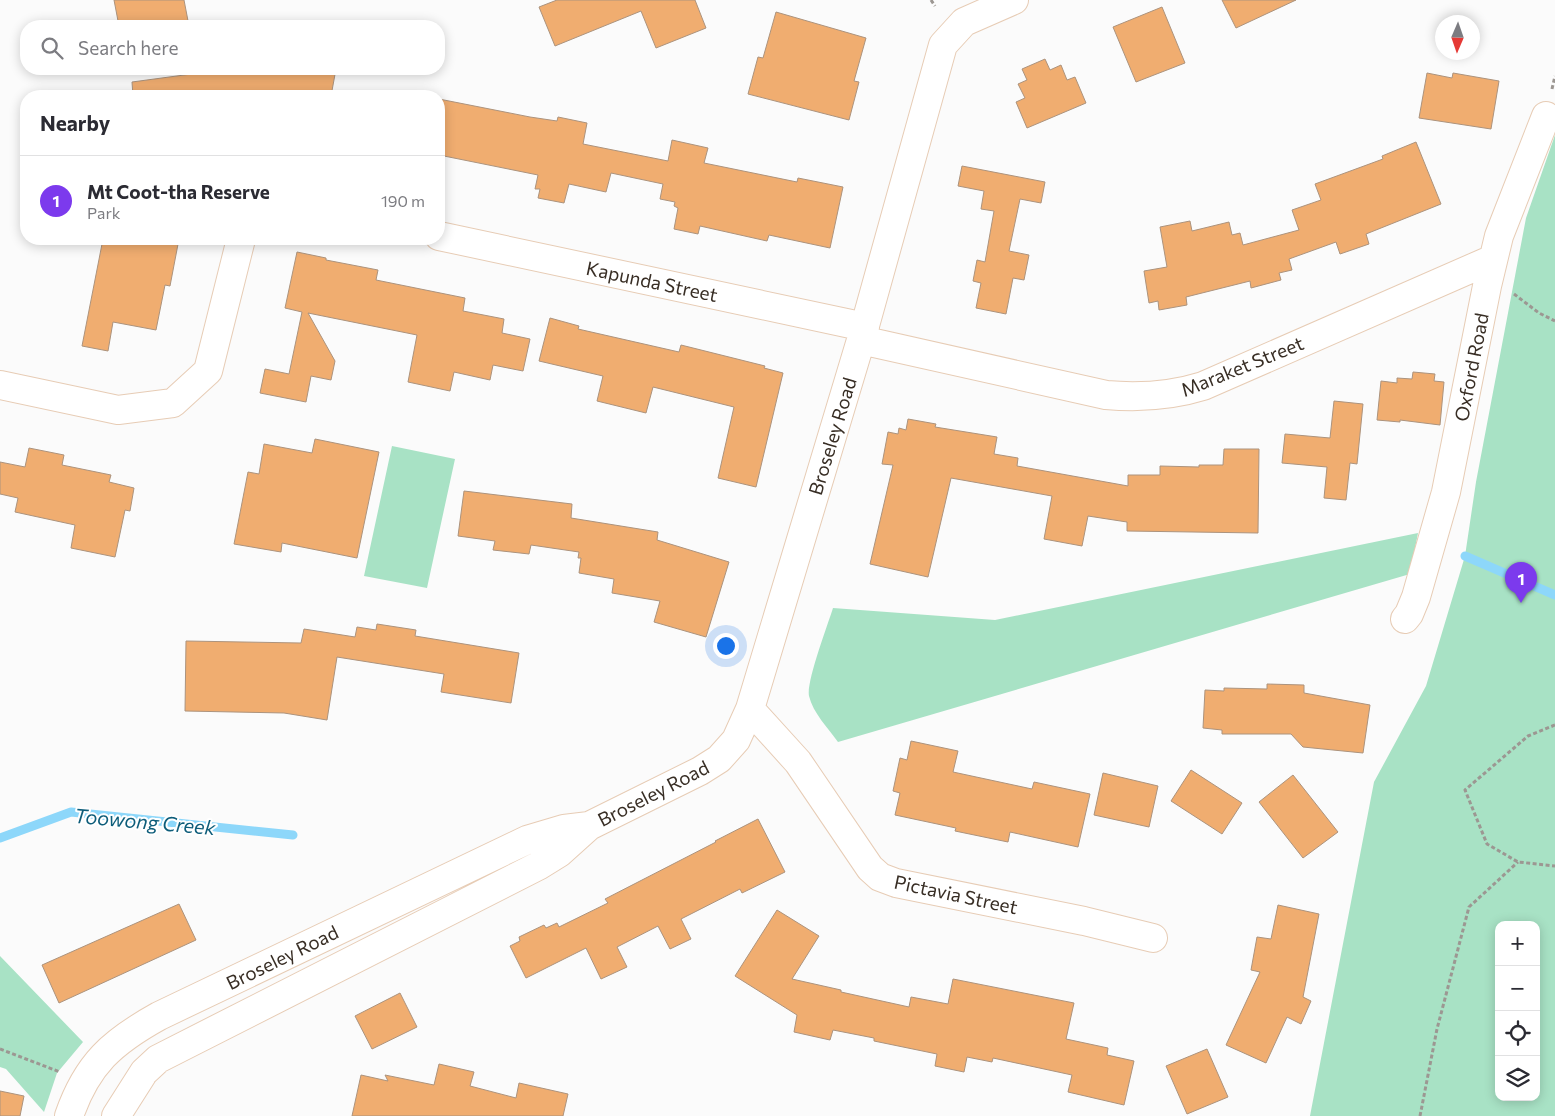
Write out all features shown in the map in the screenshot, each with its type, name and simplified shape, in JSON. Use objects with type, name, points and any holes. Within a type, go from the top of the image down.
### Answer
[{"type":"street","name":"Broseley Road","points":[[116,1116],[144,1072],[158,1059],[538,866],[559,853],[588,826],[700,771],[719,759],[736,740],[750,709],[863,333],[943,45],[964,22],[1014,0]]},
{"type":"street","name":"Oxford Road","points":[[1405,619],[1416,597],[1446,492],[1491,268],[1502,226],[1546,116]]},
{"type":"street","name":"Kapunda Street","points":[[445,237],[863,333]]},
{"type":"street","points":[[0,385],[118,410],[173,403],[208,371],[240,245]]},
{"type":"street","name":"Maraket Street","points":[[863,333],[915,354],[1106,394],[1129,397],[1156,396],[1203,386],[1491,268]]},
{"type":"street","name":"Pictavia Street","points":[[750,709],[798,762],[864,860],[880,877],[896,883],[1084,921],[1153,938]]},
{"type":"street","name":"Broseley Road","points":[[69,1116],[84,1081],[99,1059],[129,1033],[158,1016],[527,840],[564,829],[588,826]]},
{"type":"path","points":[[931,0],[936,6]]},
{"type":"path","points":[[1491,268],[1539,312],[1555,321]]},
{"type":"path","points":[[1555,725],[1528,736],[1465,790],[1487,844],[1518,862],[1555,866]]},
{"type":"path","points":[[1420,1116],[1437,1029],[1470,907],[1518,862]]},
{"type":"path","points":[[0,1049],[84,1081]]},
{"type":"green space","points":[[1555,135],[1555,1116],[1310,1116],[1374,782],[1426,686],[1465,556],[1476,482],[1526,218]]},
{"type":"green space","points":[[392,446],[455,459],[427,588],[364,576]]},
{"type":"green space","points":[[1418,533],[1410,574],[838,742],[817,714],[809,696],[814,666],[833,608],[995,620]]},
{"type":"green space","points":[[0,956],[83,1042],[57,1073],[44,1112],[6,1069],[0,1067]]},
{"type":"building","points":[[114,0],[184,0],[188,20],[118,20]]},
{"type":"building","points":[[557,0],[695,0],[706,28],[656,48],[641,11],[555,46],[539,7]]},
{"type":"building","points":[[1222,0],[1296,0],[1236,28]]},
{"type":"building","points":[[1162,7],[1185,63],[1136,82],[1113,27]]},
{"type":"building","points":[[776,12],[866,38],[854,81],[859,82],[849,120],[748,94],[758,57],[763,58]]},
{"type":"building","points":[[1045,59],[1050,70],[1061,65],[1067,80],[1075,77],[1086,103],[1027,128],[1016,102],[1025,98],[1018,84],[1027,80],[1022,69]]},
{"type":"building","points":[[1427,73],[1452,78],[1453,73],[1499,81],[1491,129],[1419,118]]},
{"type":"building","points":[[184,75],[335,75],[332,90],[133,90],[132,82]]},
{"type":"building","points":[[445,100],[530,117],[557,121],[558,117],[587,123],[583,144],[668,161],[672,140],[708,148],[704,163],[797,182],[798,178],[843,187],[830,248],[769,235],[767,241],[700,226],[698,234],[674,229],[678,208],[674,206],[675,202],[660,199],[663,184],[611,173],[606,192],[569,184],[564,203],[538,198],[540,189],[535,189],[538,175],[445,156]]},
{"type":"building","points":[[1416,142],[1441,204],[1366,234],[1369,244],[1340,254],[1336,242],[1289,259],[1292,270],[1279,273],[1281,280],[1251,288],[1250,281],[1186,297],[1187,305],[1159,310],[1158,301],[1149,303],[1144,271],[1167,267],[1160,227],[1190,221],[1192,231],[1229,222],[1232,235],[1240,233],[1243,245],[1299,230],[1292,210],[1321,200],[1315,184],[1383,159],[1382,156]]},
{"type":"building","points":[[962,166],[1045,182],[1041,203],[1020,199],[1009,251],[1029,255],[1024,280],[1013,278],[1006,314],[976,308],[981,283],[973,281],[977,260],[985,262],[994,211],[981,209],[984,191],[958,186]]},
{"type":"building","points":[[102,245],[178,245],[170,286],[165,285],[156,330],[113,322],[108,351],[82,346]]},
{"type":"building","points":[[297,252],[326,258],[326,260],[378,270],[376,280],[465,298],[463,311],[504,319],[502,333],[530,339],[523,371],[493,365],[490,380],[454,372],[450,391],[408,382],[417,335],[308,313],[335,361],[331,380],[311,376],[306,402],[260,393],[265,369],[289,374],[302,312],[285,308]]},
{"type":"building","points":[[550,318],[579,326],[578,329],[679,352],[681,345],[765,366],[764,368],[783,373],[756,487],[718,478],[734,407],[653,387],[646,413],[597,401],[603,376],[539,361]]},
{"type":"building","points":[[1413,372],[1435,374],[1434,381],[1444,382],[1440,425],[1400,420],[1400,422],[1377,420],[1381,381],[1397,383],[1397,378],[1412,379]]},
{"type":"building","points":[[1334,401],[1363,404],[1357,464],[1350,463],[1346,500],[1324,498],[1327,467],[1282,463],[1285,434],[1330,438]]},
{"type":"building","points":[[908,419],[936,424],[935,427],[997,437],[994,454],[1018,458],[1017,466],[1128,486],[1128,475],[1160,475],[1160,466],[1199,467],[1199,465],[1223,465],[1224,449],[1259,449],[1258,533],[1127,531],[1127,522],[1088,516],[1082,546],[1044,539],[1052,496],[951,478],[928,577],[870,564],[893,465],[882,464],[888,432],[898,434],[899,428],[906,430]]},
{"type":"building","points":[[315,439],[379,452],[357,558],[282,543],[281,552],[234,544],[248,472],[259,474],[264,444],[312,453]]},
{"type":"building","points":[[29,448],[64,455],[62,465],[111,475],[109,482],[134,488],[130,511],[125,510],[115,557],[71,548],[75,525],[15,512],[18,498],[0,494],[0,462],[25,467]]},
{"type":"building","points":[[464,491],[572,504],[571,518],[658,532],[657,540],[729,562],[706,637],[654,622],[660,601],[612,593],[614,579],[579,573],[581,558],[578,558],[579,552],[531,545],[529,554],[493,550],[495,541],[458,536]]},
{"type":"building","points":[[377,624],[416,630],[415,636],[519,653],[511,703],[441,692],[444,674],[337,657],[327,720],[284,713],[185,711],[186,641],[301,643],[304,629],[355,637],[357,627],[376,630]]},
{"type":"building","points":[[1267,684],[1304,685],[1304,693],[1370,705],[1363,753],[1303,747],[1291,734],[1222,734],[1222,730],[1203,728],[1205,690],[1224,691],[1224,688],[1267,689]]},
{"type":"building","points":[[911,741],[958,751],[953,772],[1032,789],[1034,782],[1090,794],[1078,847],[1010,832],[1008,842],[955,831],[956,828],[895,815],[900,793],[893,791],[900,758],[907,760]]},
{"type":"building","points":[[1191,770],[1242,803],[1222,834],[1171,801]]},
{"type":"building","points":[[1103,773],[1158,786],[1149,827],[1094,815]]},
{"type":"building","points":[[1293,775],[1338,832],[1303,858],[1259,802]]},
{"type":"building","points":[[758,819],[785,872],[742,893],[740,889],[681,919],[691,939],[670,949],[658,926],[617,947],[627,967],[601,979],[586,948],[526,978],[510,946],[520,941],[519,937],[544,925],[546,928],[557,923],[559,927],[608,903],[605,899]]},
{"type":"building","points":[[179,904],[196,940],[59,1003],[42,965]]},
{"type":"building","points":[[1278,905],[1319,914],[1303,997],[1311,1001],[1301,1024],[1287,1017],[1266,1063],[1226,1045],[1260,972],[1251,970],[1257,937],[1271,939]]},
{"type":"building","points":[[777,910],[819,936],[792,979],[909,1007],[911,997],[948,1004],[953,979],[1074,1003],[1066,1039],[1108,1048],[1107,1055],[1134,1061],[1124,1105],[1068,1092],[1072,1075],[993,1058],[992,1062],[967,1057],[964,1072],[935,1066],[937,1054],[874,1041],[874,1038],[833,1030],[830,1040],[794,1032],[797,1015],[735,976]]},
{"type":"building","points":[[400,993],[417,1027],[372,1049],[355,1016]]},
{"type":"building","points":[[1207,1049],[1228,1097],[1187,1114],[1166,1066]]},
{"type":"building","points":[[439,1064],[474,1072],[470,1086],[516,1098],[519,1083],[568,1094],[563,1116],[352,1116],[361,1075],[388,1081],[385,1075],[434,1085]]},
{"type":"building","points":[[0,1091],[24,1096],[20,1116],[0,1116]]},
{"type":"waterway","name":"Toowong Creek","points":[[1465,556],[1555,595]]},
{"type":"waterway","name":"Toowong Creek","points":[[0,838],[71,812],[293,835]]},
{"type":"place","name":"Mt Coot-tha Reserve","points":[[1521,603]]}]
